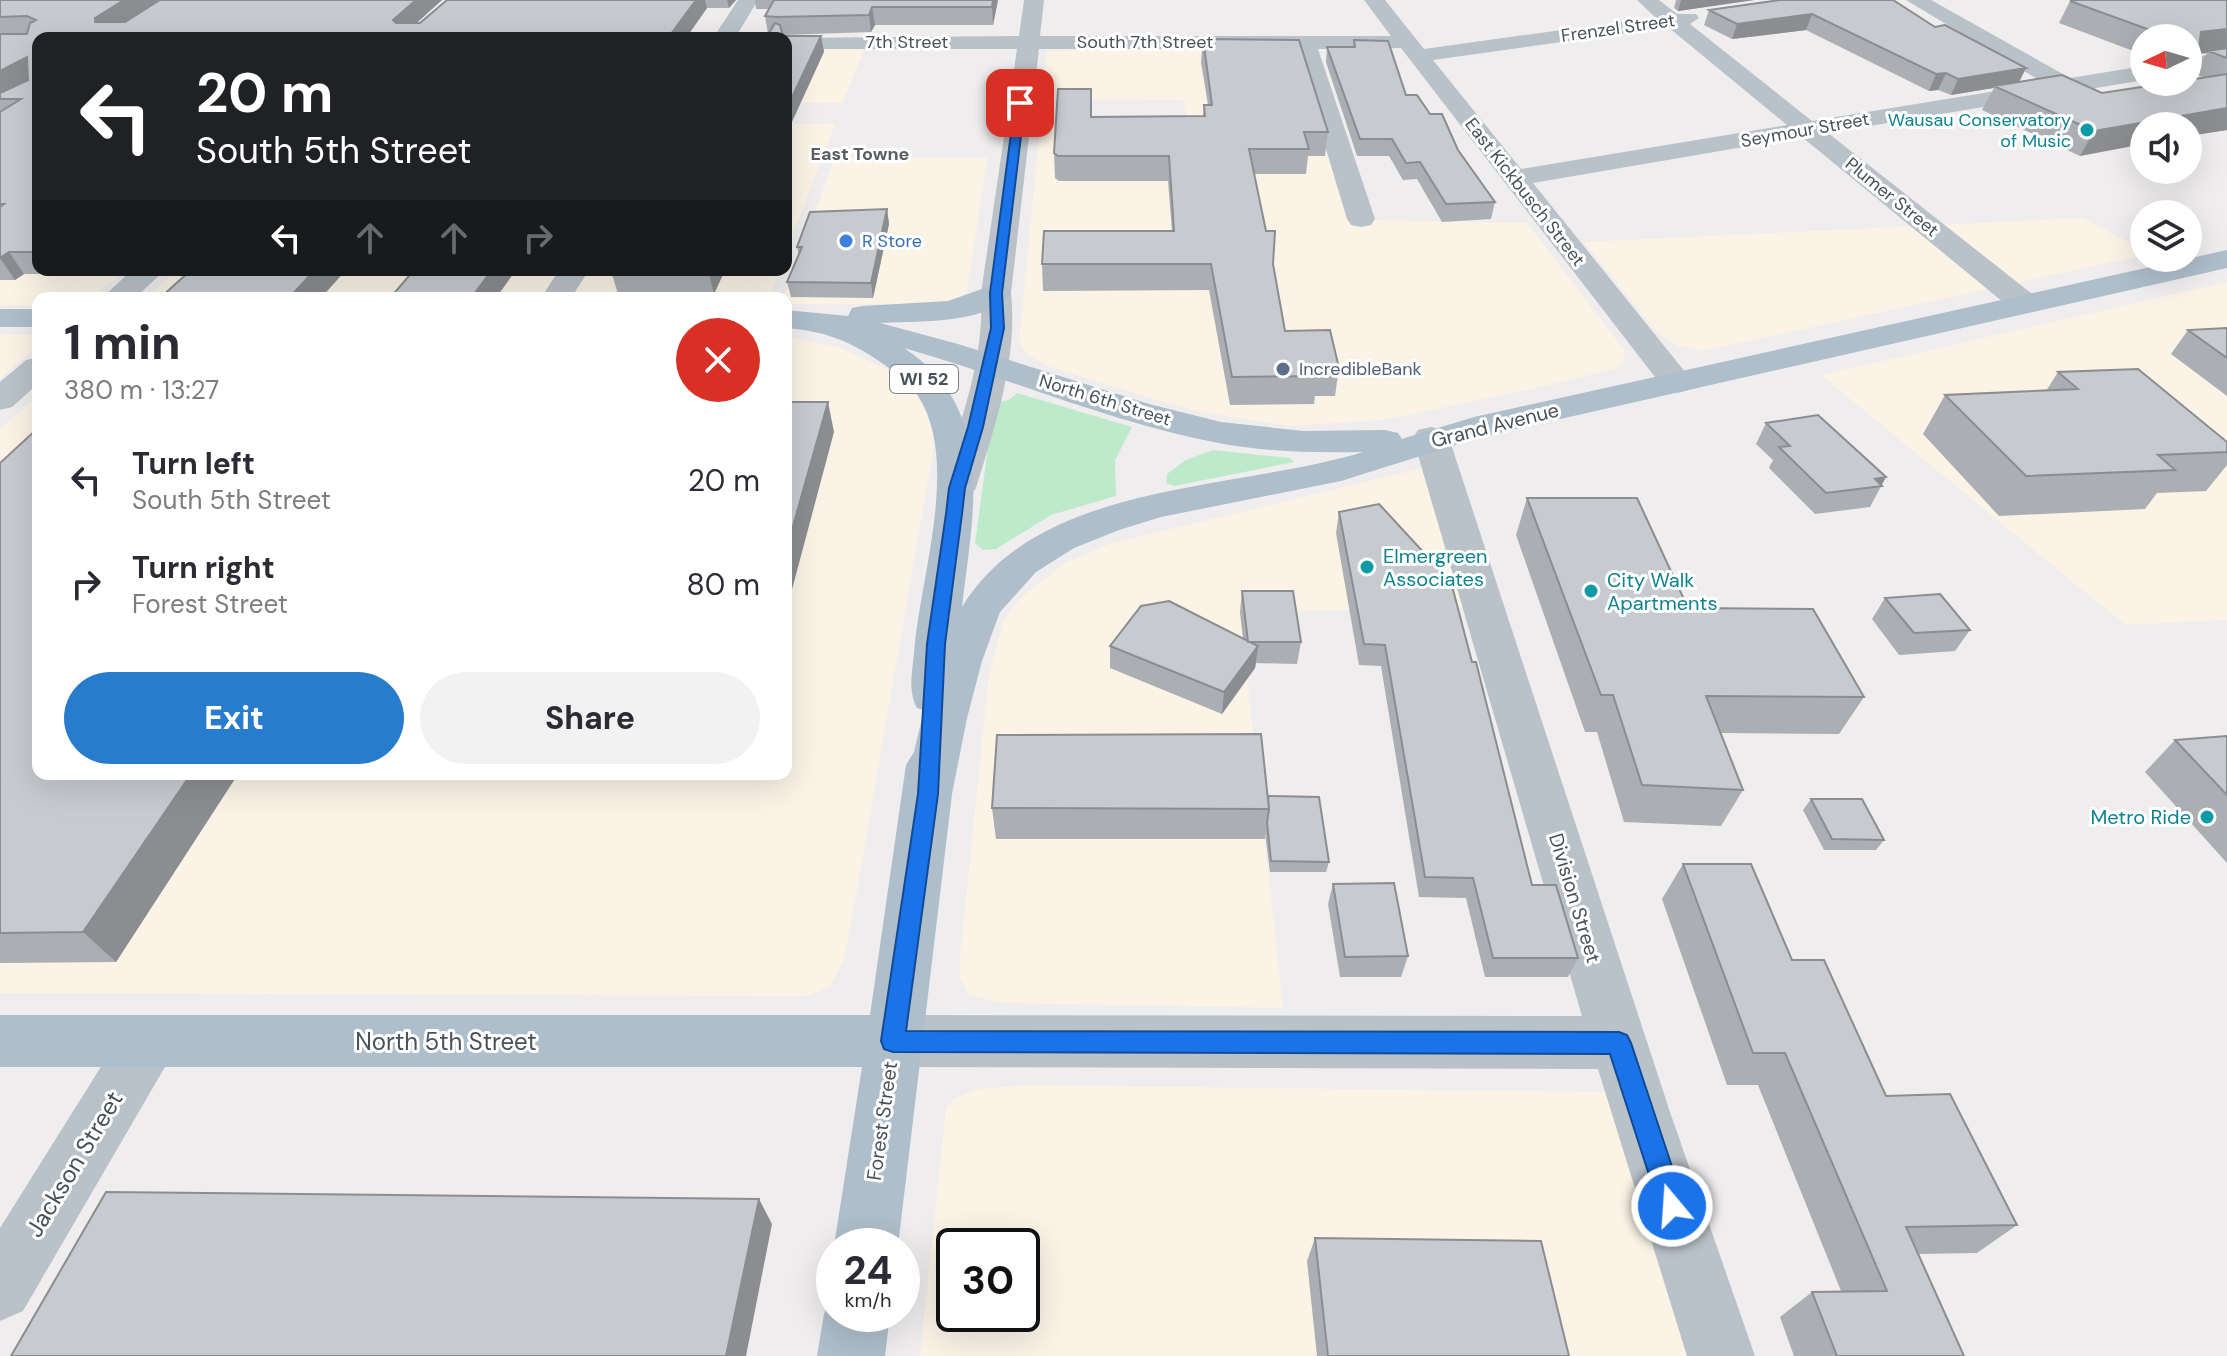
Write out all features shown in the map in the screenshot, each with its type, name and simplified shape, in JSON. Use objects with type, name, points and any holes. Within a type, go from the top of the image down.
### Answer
[{"type":"main road","name":"Grand Avenue","points":[[928,794],[961,665],[980,610],[1001,582],[1030,558],[1080,531],[1125,516],[1352,468],[1431,438],[2227,259]]},
{"type":"main road","points":[[825,321],[879,313],[957,310],[996,293]]},
{"type":"main road","points":[[0,318],[32,318]]},
{"type":"main road","name":"North 6th Street","points":[[792,319],[825,321],[891,335],[1144,413],[1231,434],[1319,442],[1431,438]]},
{"type":"main road","name":"WI 52","points":[[825,321],[892,354],[929,385],[941,405],[950,431],[957,488]]},
{"type":"main road","name":"Forest Street","points":[[868,1228],[928,794],[936,644],[957,488]]},
{"type":"main road","name":"North 5th Street","points":[[0,1041],[893,1041]]},
{"type":"main road","points":[[851,1356],[854,1332]]},
{"type":"street","points":[[728,32],[748,0]]},
{"type":"street","name":"Forest Street","points":[[957,488],[970,448],[998,328],[996,293],[1034,0]]},
{"type":"street","name":"East Kickbusch Street","points":[[1374,0],[1677,383]]},
{"type":"street","name":"Plumer Street","points":[[1647,0],[2025,304]]},
{"type":"street","points":[[1916,0],[2067,86]]},
{"type":"street","name":"Frenzel Street","points":[[1412,49],[1706,16]]},
{"type":"street","name":"South 7th Street","points":[[1028,42],[1305,42],[1412,49]]},
{"type":"street","name":"7th Street","points":[[792,43],[1028,42]]},
{"type":"street","points":[[1305,42],[1361,219]]},
{"type":"street","points":[[2202,63],[2227,59]]},
{"type":"street","name":"Seymour Street","points":[[1514,178],[2130,75]]},
{"type":"street","points":[[124,292],[143,276]]},
{"type":"street","points":[[0,400],[32,372]]},
{"type":"street","name":"Division Street","points":[[1431,438],[1619,1043],[1721,1356]]},
{"type":"street","name":"Jackson Street","points":[[0,1288],[149,1041]]},
{"type":"street","points":[[893,1041],[1619,1043]]},
{"type":"shaded area","points":[[1301,48],[1371,220],[1527,223],[1625,351],[1623,364],[1614,369],[1532,389],[1384,420],[1290,426],[1205,413],[1154,399],[1050,367],[1025,353],[1019,341],[1040,127],[1188,126],[1184,100],[1042,99],[1047,51]]},
{"type":"shaded area","points":[[792,49],[865,49],[842,103],[792,103]]},
{"type":"shaded area","points":[[792,124],[835,124],[792,237]]},
{"type":"shaded area","points":[[835,157],[987,158],[967,293],[958,299],[939,304],[792,304],[792,292],[785,292]]},
{"type":"shaded area","points":[[2083,218],[2130,243],[2130,258],[1703,351],[1678,346],[1656,331],[1584,242]]},
{"type":"shaded area","points":[[0,234],[32,264],[32,276],[118,276],[98,292],[32,292],[32,305],[0,305]]},
{"type":"shaded area","points":[[169,276],[777,276],[771,292],[154,292]]},
{"type":"shaded area","points":[[2227,282],[2227,620],[2125,625],[1821,375]]},
{"type":"shaded area","points":[[0,334],[32,335],[32,350],[0,379]]},
{"type":"shaded area","points":[[792,338],[838,347],[892,371],[914,390],[924,405],[933,429],[934,446],[849,936],[843,962],[829,988],[806,996],[0,993],[0,429],[32,400],[32,780],[792,780]]},
{"type":"shaded area","points":[[1431,466],[1476,607],[1240,613],[1283,1008],[1001,1003],[968,995],[960,977],[960,957],[989,673],[1004,620],[1020,598],[1065,563],[1109,544]]},
{"type":"shaded area","points":[[1029,1085],[1606,1092],[1696,1356],[920,1356],[946,1108],[954,1099],[976,1089]]},
{"type":"green space","points":[[1017,393],[1132,427],[1115,460],[1116,496],[1051,515],[996,549],[983,550],[975,543],[994,403],[1009,400]]},
{"type":"green space","points":[[1213,450],[1290,458],[1294,462],[1174,486],[1166,483],[1167,474],[1186,460]]},
{"type":"building","points":[[0,0],[124,0],[95,18],[95,22],[125,22],[160,0],[416,0],[393,20],[396,23],[420,23],[447,0],[696,0],[672,32],[32,32],[32,252],[9,252],[0,258],[0,207],[4,204],[0,204],[0,112],[21,99],[0,99],[0,93],[28,80],[27,57],[0,71],[0,34],[27,34],[30,23],[36,20],[27,16],[0,17]]},
{"type":"building","points":[[774,0],[993,0],[992,7],[872,7],[869,15],[765,16]]},
{"type":"building","points":[[1780,0],[1893,0],[1935,27],[1945,25],[2026,68],[1958,79],[1946,73],[1936,74],[1812,14],[1737,24],[1709,10]]},
{"type":"building","points":[[2227,0],[2227,29],[2202,32],[2202,24],[2133,24],[2070,1]]},
{"type":"building","points":[[775,23],[780,25],[782,32],[770,32]]},
{"type":"building","points":[[792,36],[821,36],[792,97]]},
{"type":"building","points":[[1203,39],[1299,40],[1328,132],[1304,132],[1309,149],[1249,149],[1266,231],[1275,231],[1273,264],[1285,331],[1330,330],[1339,368],[1316,368],[1318,376],[1232,377],[1211,264],[1042,264],[1044,231],[1174,231],[1169,156],[1058,156],[1054,153],[1058,89],[1091,89],[1091,117],[1205,116],[1204,105],[1212,105]]},
{"type":"building","points":[[1354,40],[1388,41],[1406,95],[1417,95],[1430,114],[1442,114],[1458,150],[1495,202],[1446,204],[1420,162],[1406,163],[1392,139],[1360,139],[1327,47],[1355,47]]},
{"type":"building","points":[[2227,48],[2227,58],[2208,51]]},
{"type":"building","points":[[2227,74],[2227,108],[2202,112],[2130,112],[2130,125],[2094,131],[1994,86],[2062,75],[2102,93],[2130,89],[2130,96],[2202,96],[2202,78]]},
{"type":"building","points":[[887,209],[871,283],[787,282],[802,247],[797,247],[810,212]]},
{"type":"building","points":[[184,276],[309,276],[295,292],[167,292]]},
{"type":"building","points":[[409,276],[488,276],[476,292],[395,292]]},
{"type":"building","points":[[2227,328],[2227,358],[2188,330]]},
{"type":"building","points":[[2138,369],[2227,442],[2227,452],[2158,455],[2175,470],[2026,476],[1945,395],[2078,389],[2058,372]]},
{"type":"building","points":[[792,402],[828,402],[792,530]]},
{"type":"building","points":[[1818,415],[1886,477],[1875,479],[1882,486],[1826,493],[1779,447],[1790,446],[1766,423]]},
{"type":"building","points":[[32,434],[32,780],[187,780],[83,932],[0,933],[0,463]]},
{"type":"building","points":[[1527,498],[1637,498],[1688,608],[1813,609],[1864,697],[1706,696],[1743,790],[1642,785],[1613,695],[1601,695]]},
{"type":"building","points":[[1379,504],[1451,582],[1472,662],[1476,662],[1532,885],[1556,885],[1578,958],[1493,958],[1473,878],[1425,877],[1385,645],[1364,644],[1339,512]]},
{"type":"building","points":[[1242,591],[1293,591],[1301,642],[1248,642]]},
{"type":"building","points":[[1940,594],[1970,630],[1914,633],[1885,598]]},
{"type":"building","points":[[1169,601],[1258,646],[1224,692],[1110,646],[1141,606]]},
{"type":"building","points":[[1261,734],[1269,809],[992,808],[997,735]]},
{"type":"building","points":[[2227,736],[2227,795],[2175,740]]},
{"type":"building","points":[[1268,796],[1319,797],[1329,862],[1271,861]]},
{"type":"building","points":[[1811,799],[1862,799],[1884,840],[1832,839]]},
{"type":"building","points":[[1683,864],[1751,864],[1792,960],[1824,960],[1886,1096],[1950,1094],[2017,1225],[1906,1227],[1964,1356],[1837,1356],[1812,1292],[1887,1291],[1785,1053],[1753,1053]]},
{"type":"building","points":[[1394,883],[1408,956],[1345,957],[1333,884]]},
{"type":"building","points":[[106,1192],[759,1199],[726,1356],[11,1356]]},
{"type":"building","points":[[1315,1238],[1541,1241],[1569,1356],[1328,1356]]},
{"type":"place","name":"Wausau Conservatory of Music","points":[[2087,130]]},
{"type":"place","name":"R Store","points":[[846,241]]},
{"type":"place","name":"IncredibleBank","points":[[1283,369]]},
{"type":"place","name":"Elmergreen Associates","points":[[1367,567]]},
{"type":"place","name":"City Walk Apartments","points":[[1591,591]]},
{"type":"place","name":"Metro Ride","points":[[2207,817]]},
{"type":"district","name":"East Towne","points":[[860,154]]},
{"type":"route","points":[[1020,103],[996,293],[998,328],[976,427],[957,488],[936,644],[928,794],[893,1041],[1619,1043],[1672,1206]]}]
